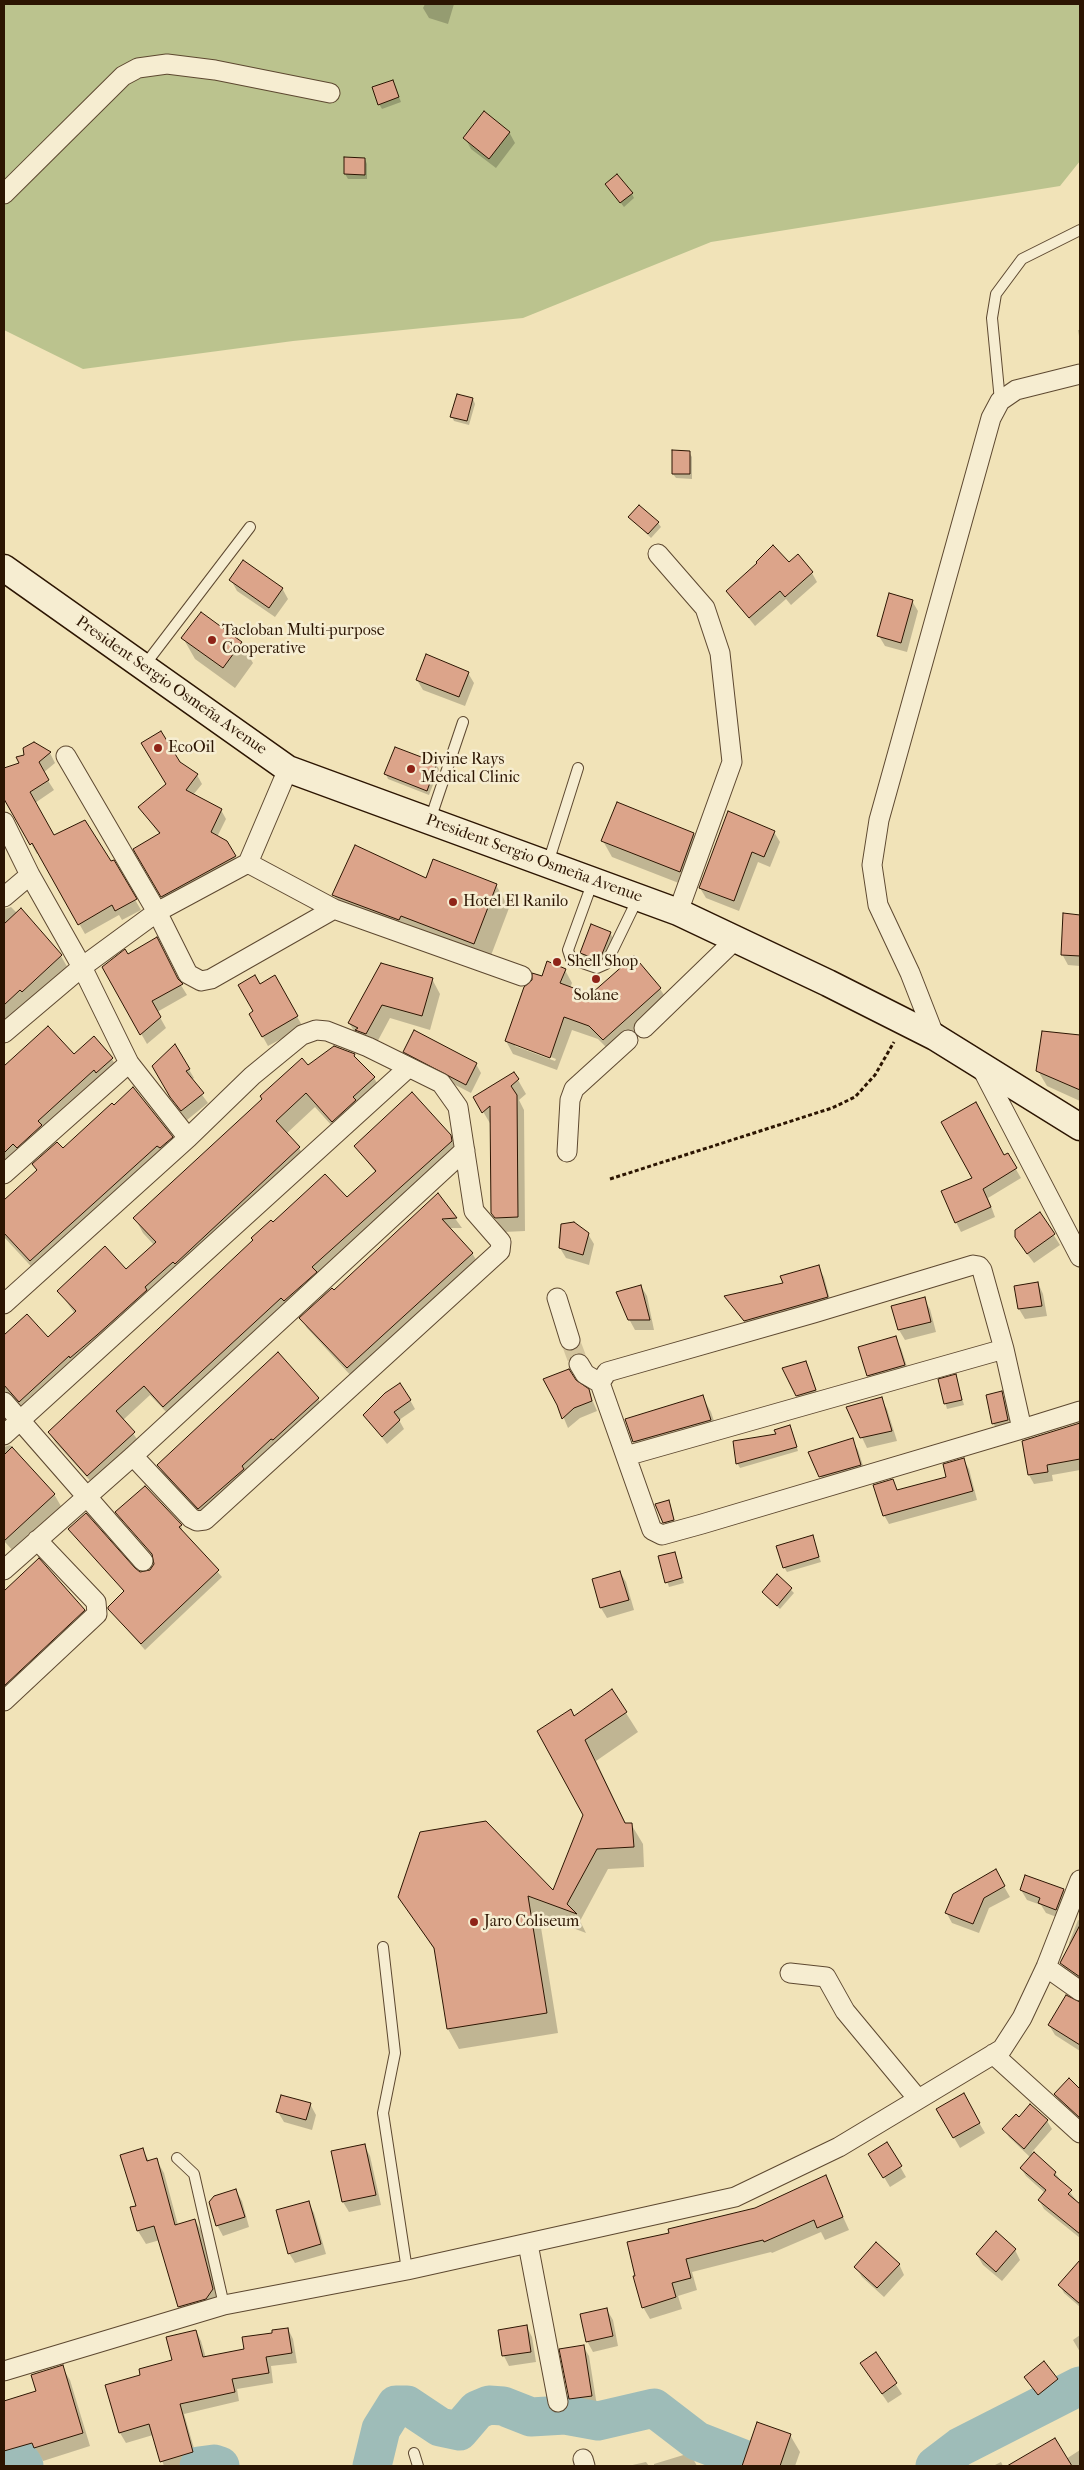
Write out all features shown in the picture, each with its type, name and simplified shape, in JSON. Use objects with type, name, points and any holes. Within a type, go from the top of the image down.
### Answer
[{"type":"main road","name":"President Sergio Osmeña Avenue","points":[[4,568],[288,769],[678,912],[935,1037],[1080,1127]]},
{"type":"street","points":[[4,194],[123,76],[138,68],[167,64],[215,70],[330,94]]},
{"type":"street","points":[[935,1037],[910,973],[878,905],[872,865],[884,800],[991,418],[1000,401],[1016,390],[1080,374]]},
{"type":"street","points":[[658,554],[705,608],[720,653],[732,762],[678,912]]},
{"type":"street","points":[[66,756],[157,912],[188,974],[201,981],[212,980],[334,909]]},
{"type":"street","points":[[4,1033],[82,967],[157,912],[248,863],[288,769]]},
{"type":"street","points":[[4,822],[30,875],[82,967],[129,1063],[188,1138]]},
{"type":"street","points":[[248,863],[334,909],[522,976]]},
{"type":"street","points":[[4,897],[30,875]]},
{"type":"street","points":[[644,1028],[736,939]]},
{"type":"street","points":[[4,1304],[188,1138],[252,1076],[302,1034],[316,1030],[327,1031],[368,1047],[441,1083],[458,1107],[474,1211],[500,1242],[500,1251],[205,1520],[197,1521],[191,1518],[133,1456]]},
{"type":"street","points":[[567,1152],[570,1100],[574,1089],[628,1040]]},
{"type":"street","points":[[4,1174],[129,1063]]},
{"type":"street","points":[[979,1063],[1080,1257]]},
{"type":"street","points":[[4,1435],[408,1068]]},
{"type":"street","points":[[4,1570],[133,1456],[465,1150]]},
{"type":"street","points":[[600,1383],[607,1372],[973,1265],[979,1266],[982,1270],[1004,1349],[1022,1429]]},
{"type":"street","points":[[557,1298],[570,1340]]},
{"type":"street","points":[[626,1456],[1004,1349]]},
{"type":"street","points":[[579,1364],[585,1374],[600,1383],[652,1530],[662,1535],[1080,1411]]},
{"type":"street","points":[[4,1402],[143,1562]]},
{"type":"street","points":[[4,1701],[97,1614],[96,1602],[37,1540]]},
{"type":"street","points":[[4,2371],[224,2305],[407,2270],[736,2197],[839,2147],[1002,2049],[1022,2018],[1046,1967],[1080,1880]]},
{"type":"street","points":[[1046,1967],[1080,1991]]},
{"type":"street","points":[[790,1973],[826,1977],[845,2011],[918,2099]]},
{"type":"street","points":[[993,2054],[1080,2133]]},
{"type":"street","points":[[528,2244],[558,2402]]},
{"type":"lane","points":[[1000,401],[992,318],[996,294],[1022,259],[1080,230]]},
{"type":"lane","points":[[144,666],[250,527]]},
{"type":"lane","points":[[430,821],[463,722]]},
{"type":"lane","points":[[548,864],[578,768]]},
{"type":"lane","points":[[593,881],[568,950],[571,959],[597,968],[606,964],[638,897]]},
{"type":"lane","points":[[383,1947],[395,2053],[383,2113],[407,2270]]},
{"type":"lane","points":[[177,2158],[194,2174],[224,2305]]},
{"type":"lane","points":[[414,2453],[418,2466]]},
{"type":"path","points":[[610,1179],[832,1108],[855,1097],[875,1075],[906,1022]]},
{"type":"green space","points":[[4,4],[1080,4],[1080,161],[1060,186],[711,242],[523,318],[293,341],[83,369],[4,330]]},
{"type":"building","points":[[393,80],[399,97],[378,105],[372,87]]},
{"type":"building","points":[[484,111],[510,132],[489,159],[463,138]]},
{"type":"building","points":[[344,157],[365,158],[365,175],[344,174]]},
{"type":"building","points":[[617,174],[633,193],[620,203],[605,184]]},
{"type":"building","points":[[457,394],[473,398],[467,421],[450,417]]},
{"type":"building","points":[[672,450],[690,451],[690,474],[672,474]]},
{"type":"building","points":[[639,505],[659,522],[648,534],[628,517]]},
{"type":"building","points":[[773,545],[789,562],[798,554],[813,572],[785,597],[780,591],[749,618],[726,591],[757,563]]},
{"type":"building","points":[[243,560],[283,588],[269,608],[229,580]]},
{"type":"building","points":[[889,593],[913,600],[901,643],[877,636]]},
{"type":"building","name":"Tacloban Multi-purpose Cooperative","points":[[201,612],[242,642],[223,668],[181,638]]},
{"type":"building","points":[[426,654],[469,672],[459,697],[416,680]]},
{"type":"building","points":[[161,731],[180,762],[198,774],[186,790],[222,809],[211,832],[227,841],[236,856],[161,897],[133,849],[160,833],[138,807],[166,784],[141,743]]},
{"type":"building","points":[[34,742],[51,752],[39,762],[49,780],[30,792],[54,835],[85,820],[111,861],[114,860],[137,899],[115,911],[112,905],[78,925],[32,843],[30,845],[4,799],[4,768],[19,763],[16,757],[24,755],[23,748]]},
{"type":"building","name":"Divine Rays Medical Clinic","points":[[395,747],[437,763],[427,791],[384,774]]},
{"type":"building","points":[[617,802],[694,833],[680,872],[601,841]]},
{"type":"building","points":[[728,811],[775,831],[764,857],[752,852],[734,901],[699,888]]},
{"type":"building","points":[[355,845],[426,878],[433,859],[497,884],[474,944],[401,916],[399,920],[332,895]]},
{"type":"building","points":[[21,908],[62,955],[22,992],[20,990],[4,1005],[4,924]]},
{"type":"building","points":[[1063,913],[1080,915],[1080,956],[1061,955]]},
{"type":"building","points":[[591,924],[611,932],[598,960],[580,953]]},
{"type":"building","points":[[157,937],[178,979],[183,984],[152,1001],[161,1017],[140,1035],[102,967],[125,949],[128,954]]},
{"type":"building","points":[[634,956],[661,988],[603,1040],[589,1026],[564,1017],[550,1058],[505,1041],[524,987],[532,980],[532,973],[542,976],[547,961],[566,969],[560,983],[587,993],[584,1000]]},
{"type":"building","points":[[381,963],[433,978],[422,1016],[382,1005],[366,1034],[355,1030],[358,1028],[348,1023]]},
{"type":"building","points":[[255,975],[260,984],[275,975],[298,1016],[262,1037],[249,1014],[253,1011],[238,985]]},
{"type":"building","points":[[48,1026],[74,1054],[94,1036],[113,1058],[96,1073],[94,1070],[38,1121],[42,1125],[17,1148],[13,1144],[4,1153],[4,1066]]},
{"type":"building","points":[[414,1030],[477,1063],[466,1085],[403,1052]]},
{"type":"building","points":[[1042,1031],[1080,1035],[1080,1090],[1036,1071]]},
{"type":"building","points":[[175,1044],[190,1069],[186,1071],[204,1093],[181,1111],[170,1097],[152,1066]]},
{"type":"building","points":[[334,1046],[355,1054],[354,1056],[375,1077],[353,1097],[356,1100],[332,1122],[306,1093],[276,1121],[300,1147],[175,1264],[173,1262],[145,1287],[147,1290],[70,1358],[69,1356],[19,1402],[4,1385],[4,1335],[27,1314],[48,1337],[76,1311],[57,1291],[105,1246],[126,1269],[156,1242],[133,1218],[262,1099],[260,1096],[302,1058],[308,1065]]},
{"type":"building","points":[[514,1072],[519,1079],[511,1086],[517,1095],[518,1217],[495,1218],[491,1213],[490,1106],[482,1113],[473,1097]]},
{"type":"building","points":[[133,1087],[173,1137],[160,1148],[157,1146],[30,1261],[4,1233],[4,1200],[37,1170],[32,1164],[57,1142],[63,1148],[112,1103],[114,1105]]},
{"type":"building","points":[[412,1092],[451,1135],[452,1141],[312,1267],[317,1272],[284,1301],[281,1298],[163,1407],[144,1386],[116,1411],[135,1432],[87,1476],[48,1432],[253,1240],[251,1238],[271,1220],[273,1222],[325,1174],[347,1197],[376,1171],[354,1146]]},
{"type":"building","points":[[976,1102],[1004,1155],[1008,1153],[1017,1168],[983,1189],[991,1207],[955,1223],[941,1191],[972,1178],[941,1122]]},
{"type":"building","points":[[438,1193],[457,1218],[442,1219],[473,1253],[347,1368],[299,1318],[332,1288],[334,1290]]},
{"type":"building","points":[[1040,1212],[1055,1234],[1027,1254],[1015,1237],[1015,1230]]},
{"type":"building","points":[[574,1222],[589,1233],[583,1255],[559,1248],[561,1224]]},
{"type":"building","points":[[819,1265],[828,1297],[744,1321],[724,1296],[783,1283],[780,1276]]},
{"type":"building","points":[[1038,1282],[1042,1306],[1018,1309],[1014,1286]]},
{"type":"building","points":[[641,1285],[650,1320],[628,1320],[616,1292]]},
{"type":"building","points":[[925,1297],[931,1322],[898,1330],[891,1306]]},
{"type":"building","points":[[896,1336],[905,1365],[867,1376],[858,1347]]},
{"type":"building","points":[[278,1352],[319,1398],[273,1440],[271,1439],[242,1466],[244,1469],[198,1509],[157,1465]]},
{"type":"building","points":[[806,1361],[816,1390],[796,1396],[782,1368]]},
{"type":"building","points":[[569,1369],[576,1380],[589,1389],[592,1401],[574,1408],[562,1419],[543,1379]]},
{"type":"building","points":[[956,1374],[962,1400],[944,1404],[938,1379]]},
{"type":"building","points":[[400,1383],[411,1400],[394,1412],[400,1420],[382,1437],[363,1415],[385,1393]]},
{"type":"building","points":[[1002,1391],[1008,1420],[992,1424],[986,1395]]},
{"type":"building","points":[[703,1395],[711,1420],[633,1442],[625,1419]]},
{"type":"building","points":[[882,1397],[892,1431],[860,1438],[846,1407]]},
{"type":"building","points":[[1080,1423],[1080,1459],[1047,1465],[1048,1472],[1028,1475],[1022,1441]]},
{"type":"building","points":[[790,1425],[797,1447],[736,1464],[733,1441],[776,1434],[774,1430]]},
{"type":"building","points":[[853,1438],[861,1465],[819,1477],[808,1452]]},
{"type":"building","points":[[12,1447],[55,1494],[4,1541],[4,1455]]},
{"type":"building","points":[[964,1458],[973,1491],[883,1516],[873,1485],[893,1479],[897,1490],[946,1477],[943,1464]]},
{"type":"building","points":[[145,1486],[182,1525],[179,1527],[219,1570],[141,1644],[108,1609],[124,1591],[68,1529],[86,1513],[135,1568],[140,1572],[150,1570],[154,1564],[152,1554],[115,1512]]},
{"type":"building","points":[[669,1500],[674,1520],[663,1523],[655,1504]]},
{"type":"building","points":[[813,1535],[819,1557],[783,1568],[776,1546]]},
{"type":"building","points":[[675,1552],[682,1578],[665,1583],[658,1556]]},
{"type":"building","points":[[39,1558],[85,1610],[4,1686],[4,1591]]},
{"type":"building","points":[[620,1571],[629,1600],[600,1608],[592,1579]]},
{"type":"building","points":[[777,1574],[792,1588],[777,1606],[762,1592]]},
{"type":"building","name":"Jaro Coliseum","points":[[612,1689],[627,1712],[585,1740],[625,1823],[632,1823],[634,1847],[597,1849],[567,1904],[577,1914],[528,1896],[547,2013],[447,2029],[434,1948],[398,1897],[420,1832],[486,1821],[553,1890],[583,1815],[537,1731],[571,1709],[574,1716]]},
{"type":"building","points":[[996,1869],[1005,1886],[984,1898],[973,1924],[945,1913],[953,1894]]},
{"type":"building","points":[[1025,1875],[1064,1889],[1056,1910],[1038,1903],[1040,1898],[1020,1890]]},
{"type":"building","points":[[1080,1925],[1080,1977],[1060,1963]]},
{"type":"building","points":[[1066,1995],[1080,2002],[1080,2045],[1048,2025]]},
{"type":"building","points":[[1069,2078],[1080,2089],[1080,2118],[1054,2094]]},
{"type":"building","points":[[964,2093],[980,2123],[953,2138],[936,2109]]},
{"type":"building","points":[[281,2095],[311,2103],[306,2120],[276,2112]]},
{"type":"building","points":[[1030,2104],[1048,2120],[1024,2149],[1002,2129],[1016,2114],[1019,2117]]},
{"type":"building","points":[[887,2142],[902,2166],[883,2178],[868,2154]]},
{"type":"building","points":[[365,2144],[376,2195],[342,2202],[331,2151]]},
{"type":"building","points":[[143,2148],[147,2161],[157,2158],[175,2225],[195,2219],[213,2289],[206,2299],[178,2307],[154,2226],[137,2231],[130,2207],[136,2206],[120,2155]]},
{"type":"building","points":[[1034,2152],[1056,2172],[1054,2175],[1072,2190],[1068,2194],[1080,2204],[1080,2234],[1038,2200],[1046,2190],[1020,2168]]},
{"type":"building","points":[[826,2175],[843,2217],[817,2228],[814,2220],[764,2242],[763,2240],[686,2259],[691,2278],[672,2283],[676,2297],[642,2308],[633,2276],[635,2276],[627,2242],[669,2233],[668,2229],[755,2208]]},
{"type":"building","points":[[236,2189],[245,2217],[216,2226],[209,2202],[214,2196]]},
{"type":"building","points":[[309,2201],[321,2244],[288,2254],[276,2210]]},
{"type":"building","points":[[996,2231],[1016,2249],[996,2272],[976,2254]]},
{"type":"building","points":[[876,2242],[900,2264],[877,2288],[854,2267]]},
{"type":"building","points":[[1080,2260],[1080,2304],[1058,2285]]},
{"type":"building","points":[[607,2308],[613,2336],[586,2342],[580,2314]]},
{"type":"building","points":[[527,2325],[531,2352],[502,2356],[498,2330]]},
{"type":"building","points":[[288,2328],[292,2353],[266,2357],[269,2373],[232,2379],[235,2392],[180,2404],[193,2452],[160,2462],[149,2424],[119,2433],[105,2385],[140,2375],[139,2369],[172,2360],[166,2337],[196,2330],[203,2357],[244,2349],[242,2337],[272,2333],[272,2330]]},
{"type":"building","points":[[584,2345],[592,2396],[569,2399],[559,2349]]},
{"type":"building","points":[[876,2352],[897,2383],[882,2394],[860,2363]]},
{"type":"building","points":[[1044,2361],[1058,2379],[1038,2395],[1024,2377]]},
{"type":"building","points":[[63,2365],[83,2433],[34,2448],[32,2443],[4,2451],[4,2401],[36,2391],[31,2375]]},
{"type":"building","points":[[757,2422],[791,2434],[780,2466],[742,2466]]},
{"type":"building","points":[[1055,2438],[1072,2466],[1007,2466]]},
{"type":"waterway","points":[[935,2466],[960,2447],[1080,2386]]},
{"type":"waterway","points":[[372,2466],[381,2429],[396,2405],[407,2405],[440,2427],[459,2431],[477,2410],[489,2405],[503,2406],[531,2417],[565,2415],[598,2421],[654,2408],[697,2441],[761,2466]]},
{"type":"waterway","points":[[4,2463],[20,2460],[24,2466]]},
{"type":"waterway","points":[[199,2466],[214,2464],[220,2466]]},
{"type":"tunnel","points":[[570,1340],[579,1364]]},
{"type":"place","name":"Tacloban Multi-purpose Cooperative","points":[[212,640]]},
{"type":"place","name":"EcoOil","points":[[158,748]]},
{"type":"place","name":"Divine Rays Medical Clinic","points":[[411,769]]},
{"type":"place","name":"Hotel El Ranilo","points":[[453,902]]},
{"type":"place","name":"Shell Shop","points":[[557,962]]},
{"type":"place","name":"Solane","points":[[596,979]]},
{"type":"place","name":"Jaro Coliseum","points":[[474,1922]]}]
